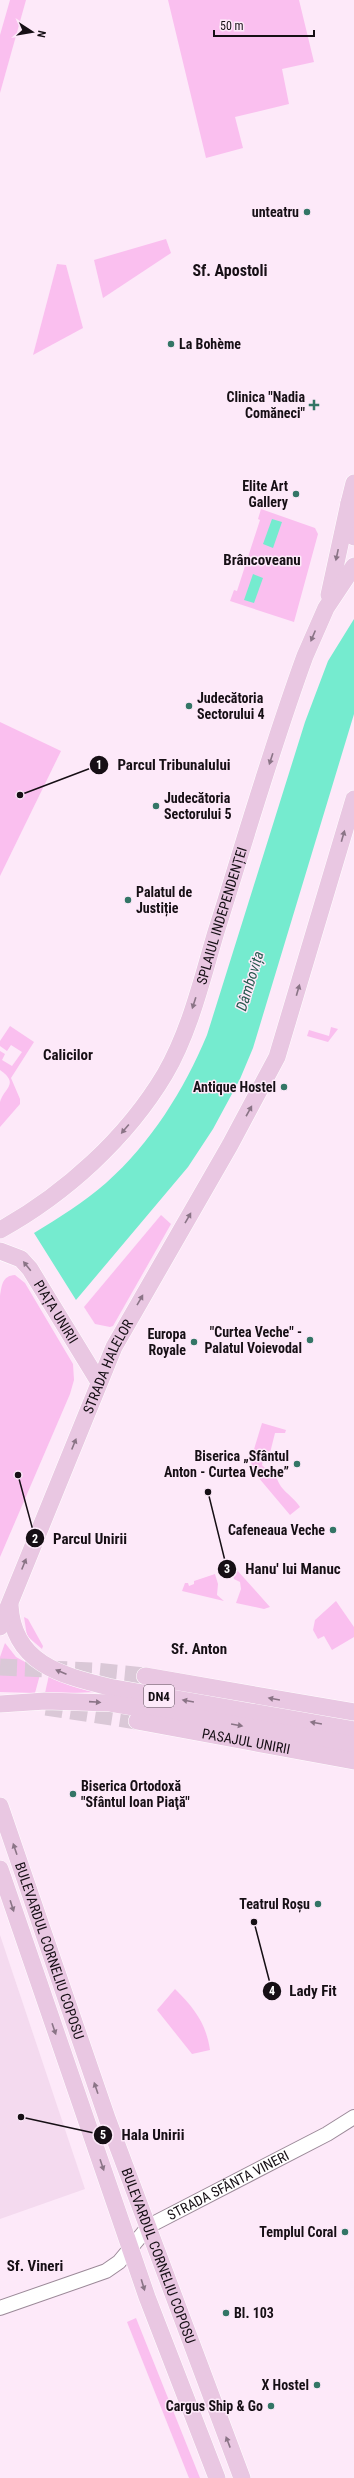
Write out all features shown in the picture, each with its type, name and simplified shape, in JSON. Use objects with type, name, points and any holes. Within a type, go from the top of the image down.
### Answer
[{"type":"main road","points":[[326,608],[354,483]]},
{"type":"main road","points":[[349,503],[354,537]]},
{"type":"main road","name":"SPLAIUL INDEPENDENȚEI","points":[[0,1230],[20,1218],[80,1173],[108,1146],[139,1112],[166,1072],[192,1008],[300,670],[326,608],[354,566]]},
{"type":"main road","name":"STRADA HALELOR","points":[[6,1607],[99,1382],[122,1332],[230,1145],[269,1074],[279,1050],[354,799]]},
{"type":"main road","name":"SPLAIUL INDEPENDENȚEI","points":[[1,1255],[20,1218]]},
{"type":"main road","name":"PIAȚA UNIRII","points":[[1,1255],[21,1259],[30,1269],[99,1382]]},
{"type":"main road","points":[[0,1628],[6,1607]]},
{"type":"main road","name":"DN4","points":[[6,1607],[13,1630],[20,1645],[35,1658],[66,1674],[109,1687],[354,1730]]},
{"type":"main road","name":"DN4","points":[[145,1676],[354,1712]]},
{"type":"main road","name":"DN4","points":[[0,1704],[45,1701],[110,1704],[354,1745]]},
{"type":"main road","name":"PASAJUL UNIRII","points":[[138,1721],[354,1761]]},
{"type":"main road","name":"BULEVARDUL CORNELIU COPOSU","points":[[0,1806],[107,2118],[149,2226],[242,2478]]},
{"type":"main road","name":"BULEVARDUL CORNELIU COPOSU","points":[[0,1869],[131,2248],[146,2297],[217,2478]]},
{"type":"street","name":"STRADA SFÂNTA VINERI","points":[[0,2308],[106,2271],[119,2262],[149,2226],[327,2134],[354,2117]]},
{"type":"shaded area","points":[[10,0],[26,0],[0,93],[0,35]]},
{"type":"shaded area","points":[[168,0],[299,0],[314,62],[282,69],[289,104],[235,117],[243,148],[206,158]]},
{"type":"shaded area","points":[[166,239],[171,253],[103,298],[94,260]]},
{"type":"shaded area","points":[[57,264],[66,265],[83,328],[33,355]]},
{"type":"shaded area","points":[[261,509],[315,528],[318,534],[294,622],[230,601],[234,590],[237,591],[260,520],[258,519]]},
{"type":"shaded area","points":[[0,722],[61,751],[0,876]]},
{"type":"shaded area","points":[[10,1026],[34,1042],[11,1078],[20,1099],[20,1104],[0,1127],[0,1102],[10,1083],[6,1075],[0,1070],[0,1051],[5,1054],[2,1060],[12,1066],[22,1052],[11,1045],[7,1051],[0,1046],[0,1041]]},
{"type":"shaded area","points":[[331,1027],[338,1029],[328,1042],[307,1036],[309,1030],[329,1036]]},
{"type":"shaded area","points":[[161,1215],[171,1224],[113,1326],[110,1327],[95,1324],[84,1307]]},
{"type":"shaded area","points":[[15,1275],[25,1283],[73,1364],[74,1380],[70,1394],[0,1557],[0,1296],[5,1279]]},
{"type":"shaded area","points":[[262,1423],[286,1430],[285,1433],[275,1433],[270,1453],[264,1457],[262,1465],[267,1470],[275,1472],[282,1488],[300,1507],[290,1515],[252,1470],[251,1459]]},
{"type":"shaded area","points":[[236,1569],[270,1607],[264,1609],[236,1603],[241,1589],[240,1582],[234,1579],[231,1570]]},
{"type":"shaded area","points":[[215,1574],[218,1584],[217,1595],[224,1601],[182,1591],[185,1583],[188,1583],[189,1586],[194,1584],[194,1581]]},
{"type":"shaded area","points":[[336,1601],[354,1627],[354,1637],[332,1650],[324,1636],[318,1639],[313,1630],[315,1620]]},
{"type":"shaded area","points":[[24,1617],[28,1619],[43,1646],[42,1649],[27,1636]]},
{"type":"shaded area","points":[[5,1643],[16,1657],[41,1671],[35,1693],[0,1692],[0,1657]]},
{"type":"shaded area","points":[[49,1675],[95,1692],[47,1694],[45,1693]]},
{"type":"shaded area","points":[[0,1935],[85,2189],[0,2219]]},
{"type":"shaded area","points":[[175,1989],[198,2016],[206,2032],[210,2050],[192,2054],[157,2010]]},
{"type":"shaded area","points":[[136,2318],[200,2478],[189,2478],[127,2322]]},
{"type":"water","points":[[272,519],[282,522],[273,548],[263,544]]},
{"type":"water","points":[[253,574],[263,578],[254,603],[244,600]]},
{"type":"water","name":"Dâmbovița","points":[[354,619],[354,714],[253,1048],[240,1079],[213,1129],[188,1167],[76,1300],[34,1233],[89,1197],[106,1183],[138,1151],[165,1115],[188,1076],[207,1035],[305,722],[328,661]]},
{"type":"tunnel","points":[[0,1667],[94,1671],[145,1676]]},
{"type":"tunnel","points":[[46,1707],[137,1721]]},
{"type":"place","name":"unteatru","points":[[307,212]]},
{"type":"place","name":"La Bohème","points":[[171,344]]},
{"type":"place","name":"Clinica \"Nadia Comăneci\"","points":[[314,405]]},
{"type":"place","name":"Elite Art Gallery","points":[[296,494]]},
{"type":"place","name":"Judecătoria Sectorului 4","points":[[189,706]]},
{"type":"place","name":"Parcul Tribunalului","points":[[20,795]]},
{"type":"place","name":"Judecătoria Sectorului 5","points":[[156,806]]},
{"type":"place","name":"Palatul de Justiție","points":[[128,900]]},
{"type":"place","name":"Antique Hostel","points":[[284,1087]]},
{"type":"place","name":"\"Curtea Veche\" - Palatul Voievodal","points":[[310,1340]]},
{"type":"place","name":"Europa Royale","points":[[194,1342]]},
{"type":"place","name":"Biserica „Sfântul Anton - Curtea Veche”","points":[[297,1464]]},
{"type":"place","name":"Parcul Unirii","points":[[18,1475]]},
{"type":"place","name":"Hanu' lui Manuc","points":[[208,1492]]},
{"type":"place","name":"Cafeneaua Veche","points":[[333,1530]]},
{"type":"place","name":"Biserica Ortodoxă \"Sfântul Ioan Piaţă\"","points":[[73,1794]]},
{"type":"place","name":"Teatrul Roșu","points":[[318,1904]]},
{"type":"place","name":"Lady Fit","points":[[254,1922]]},
{"type":"place","name":"Hala Unirii","points":[[21,2117]]},
{"type":"place","name":"Templul Coral","points":[[345,2232]]},
{"type":"place","name":"Bl. 103","points":[[226,2313]]},
{"type":"place","name":"X Hostel","points":[[317,2385]]},
{"type":"place","name":"Cargus Ship & Go","points":[[271,2406]]},
{"type":"district","name":"Sf. Apostoli","points":[[230,270]]},
{"type":"district","name":"Brâncoveanu","points":[[262,560]]},
{"type":"district","name":"Calicilor","points":[[68,1055]]},
{"type":"district","name":"Sf. Anton","points":[[199,1649]]},
{"type":"district","name":"Sf. Vineri","points":[[35,2266]]}]
